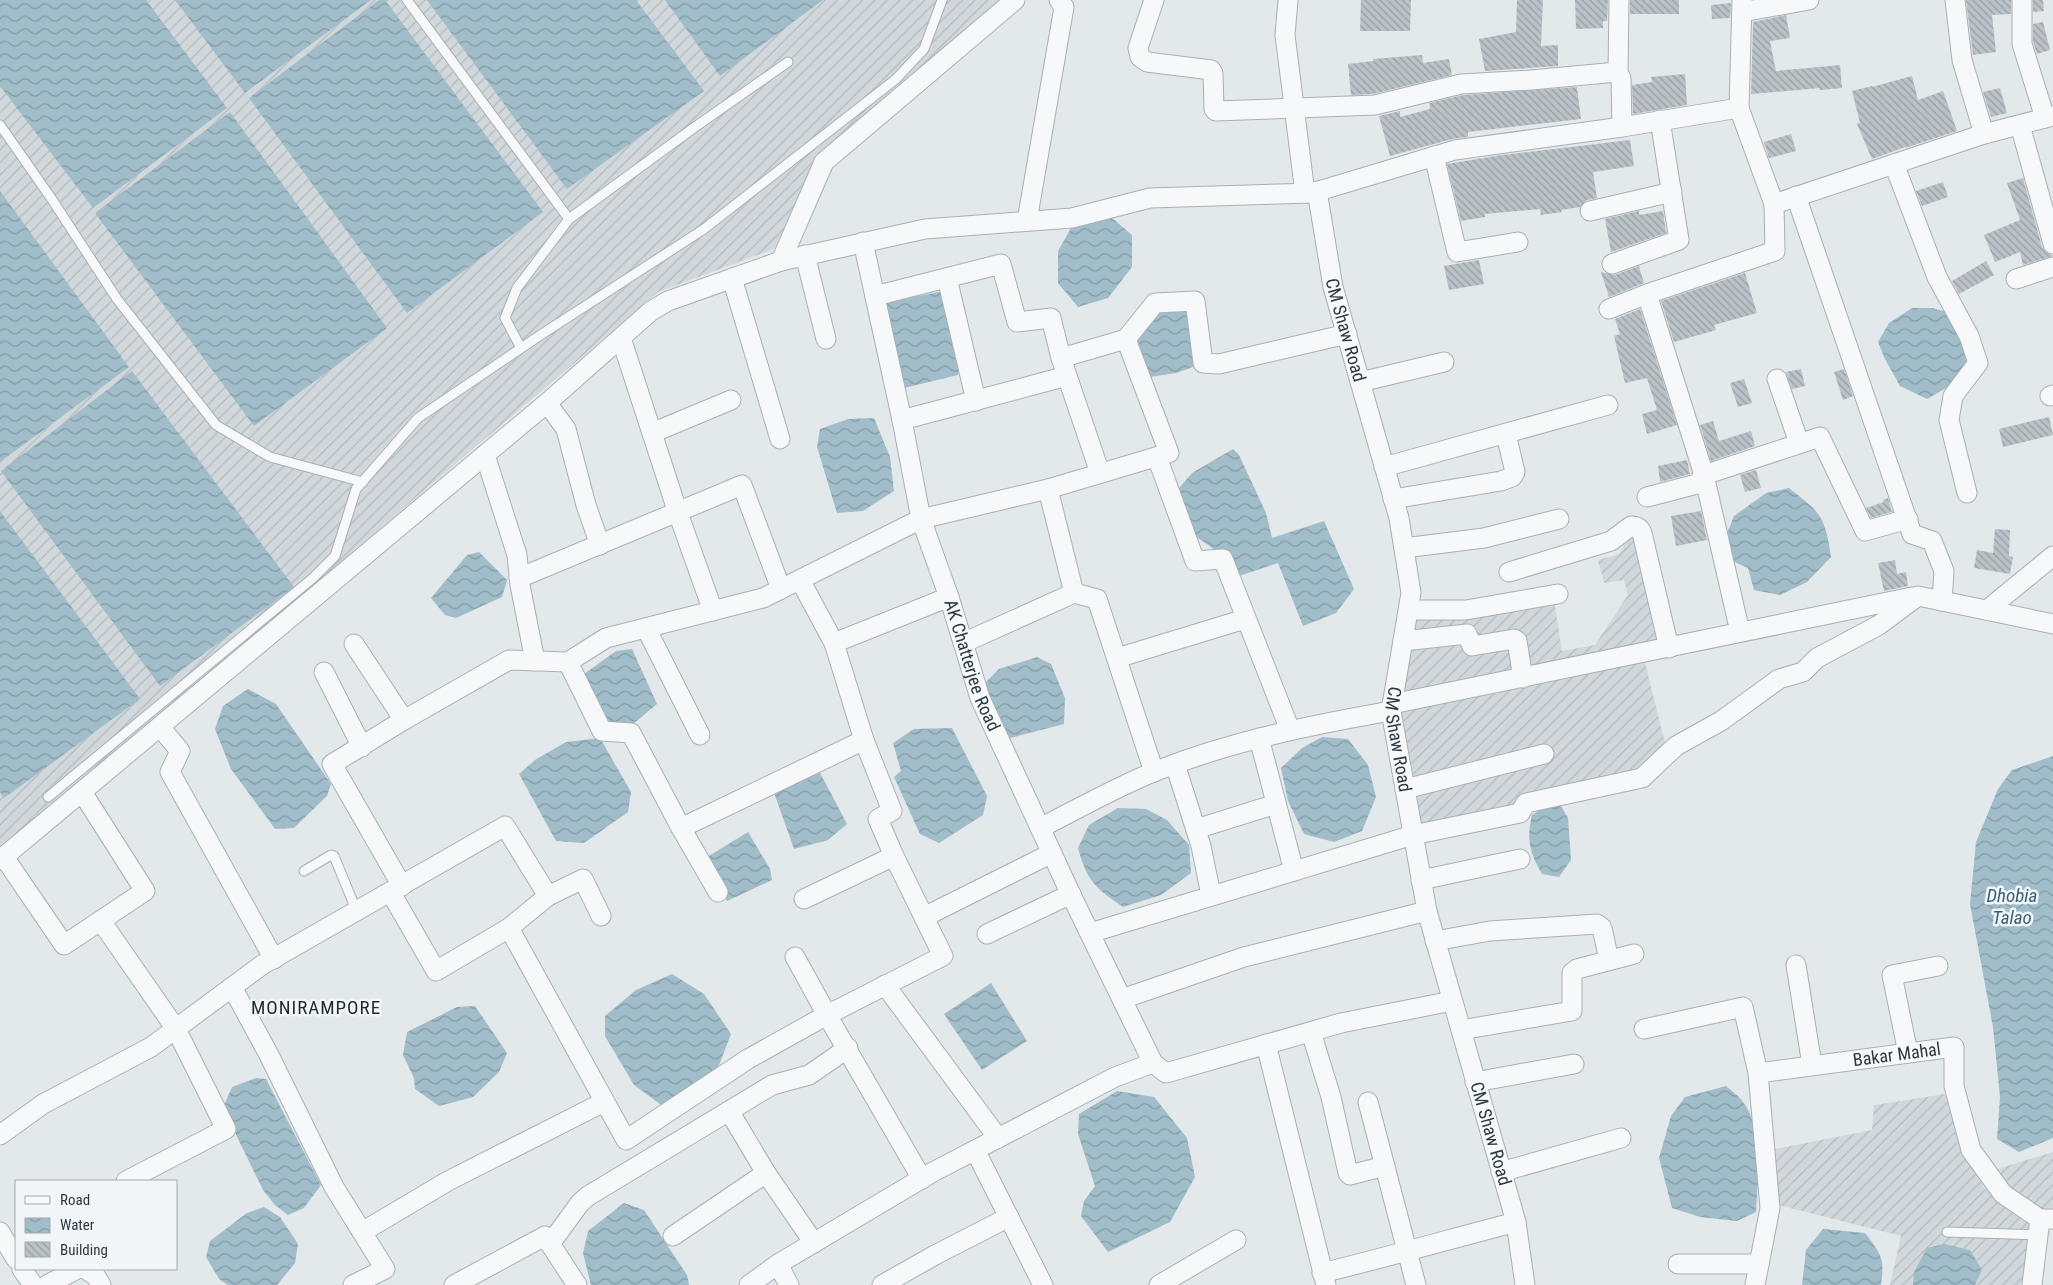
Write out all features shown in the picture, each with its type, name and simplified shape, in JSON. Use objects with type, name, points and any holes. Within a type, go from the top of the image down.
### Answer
[{"type":"street","points":[[781,261],[824,162],[1015,0]]},
{"type":"street","points":[[1026,221],[1064,6],[1059,0]]},
{"type":"street","points":[[1154,0],[1138,53],[1143,60],[1211,70],[1213,73],[1214,109],[1216,111],[1375,105],[1461,84],[1617,72],[1622,78],[1622,127]]},
{"type":"street","name":"CM Shaw Road","points":[[1288,0],[1285,35],[1294,107],[1311,192],[1333,287],[1393,499],[1404,548],[1411,593],[1391,707],[1421,880],[1435,941],[1516,1222],[1525,1285]]},
{"type":"street","points":[[1618,74],[1619,0]]},
{"type":"street","points":[[1609,309],[1647,294],[1775,251],[1774,204],[1739,108],[1742,6],[1809,0]]},
{"type":"street","points":[[1954,0],[1962,60],[1984,134]]},
{"type":"street","points":[[1774,204],[1984,134],[2049,117],[2022,44],[2022,0]]},
{"type":"street","points":[[82,792],[144,891],[64,945],[2,858],[547,403],[651,311],[668,301],[781,261],[925,229],[1072,218],[1150,198],[1311,192],[1455,150],[1622,127],[1739,108]]},
{"type":"street","points":[[1612,264],[1679,240],[1660,120]]},
{"type":"street","points":[[2020,124],[2048,202],[2053,244]]},
{"type":"street","points":[[1434,156],[1457,252],[1518,242]]},
{"type":"street","points":[[1894,164],[1936,277],[1969,336],[1978,363],[1953,396],[1949,420],[1967,493]]},
{"type":"street","points":[[1590,211],[1672,192]]},
{"type":"street","points":[[1796,196],[1912,534],[1932,541],[1944,571],[1942,601]]},
{"type":"street","name":"AK Chatterjee Road","points":[[863,242],[902,420],[921,519],[949,597],[980,698],[1071,894],[1153,1063]]},
{"type":"street","points":[[805,255],[826,339]]},
{"type":"street","points":[[875,296],[1002,264],[1018,322],[1051,318],[1061,358],[1100,474]]},
{"type":"street","points":[[2016,279],[2053,267]]},
{"type":"street","points":[[732,278],[780,439]]},
{"type":"street","points":[[947,278],[976,400]]},
{"type":"street","points":[[1647,294],[1704,476],[1740,632]]},
{"type":"street","points":[[1061,358],[1126,339],[1155,303],[1195,301],[1203,363],[1219,364],[1347,334]]},
{"type":"street","points":[[620,338],[678,513],[713,611]]},
{"type":"street","points":[[601,916],[583,879],[548,896],[510,928],[436,971],[332,764],[509,660],[568,662],[606,638],[763,598],[921,519],[1048,489],[1169,453],[1126,339]]},
{"type":"street","points":[[1360,382],[1444,362]]},
{"type":"street","points":[[902,420],[1067,376]]},
{"type":"street","points":[[1777,379],[1799,443]]},
{"type":"street","points":[[652,433],[731,400]]},
{"type":"street","points":[[547,403],[566,429],[586,504],[600,545]]},
{"type":"street","points":[[1384,467],[1608,405]]},
{"type":"street","points":[[1393,499],[1501,481],[1512,477],[1515,472],[1506,434]]},
{"type":"street","points":[[1647,497],[1697,484],[1704,476],[1820,437],[1865,531],[1908,519]]},
{"type":"street","points":[[485,455],[517,555],[519,578],[535,660]]},
{"type":"street","points":[[1157,457],[1195,561],[1222,559],[1290,730]]},
{"type":"street","points":[[519,578],[742,485],[780,590]]},
{"type":"street","points":[[1048,489],[1074,593]]},
{"type":"street","points":[[1404,548],[1484,538],[1559,520]]},
{"type":"street","points":[[1509,572],[1610,541],[1631,526],[1635,526],[1640,529],[1642,534],[1669,648]]},
{"type":"street","points":[[1987,610],[2053,556]]},
{"type":"street","points":[[510,928],[626,1140],[748,1059],[827,1015],[943,956],[878,819],[892,812],[864,740],[834,643],[800,580]]},
{"type":"street","points":[[963,643],[1074,593],[1097,599],[1154,772]]},
{"type":"street","points":[[1408,610],[1466,610],[1558,594]]},
{"type":"street","points":[[1090,933],[1413,835],[1520,813],[1526,803],[1642,778],[1676,746],[1721,721],[1779,679],[1803,672],[1817,658],[1879,625],[1918,596]]},
{"type":"street","points":[[1040,828],[1154,772],[1209,752],[1259,738],[1523,678],[1918,596],[2053,624]]},
{"type":"street","points":[[834,643],[949,597]]},
{"type":"street","points":[[1117,658],[1246,619]]},
{"type":"street","points":[[646,628],[700,735]]},
{"type":"street","points":[[1403,641],[1467,634],[1472,646],[1514,639],[1517,641],[1523,678]]},
{"type":"street","points":[[354,644],[404,720]]},
{"type":"street","points":[[568,662],[602,731],[631,733],[681,828],[718,892]]},
{"type":"street","points":[[324,672],[362,746]]},
{"type":"street","points":[[160,727],[180,751],[170,772],[274,959]]},
{"type":"street","points":[[1259,738],[1294,871]]},
{"type":"street","points":[[681,828],[864,740]]},
{"type":"street","points":[[1405,789],[1544,754]]},
{"type":"street","points":[[1175,764],[1196,829],[1211,895]]},
{"type":"street","points":[[1196,829],[1276,804]]},
{"type":"street","points":[[0,1135],[43,1104],[152,1047],[232,987],[274,959],[505,826],[548,896]]},
{"type":"street","points":[[924,917],[1052,853]]},
{"type":"street","points":[[804,899],[894,856]]},
{"type":"street","points":[[1421,880],[1520,859]]},
{"type":"street","points":[[987,934],[1071,894]]},
{"type":"street","points":[[1122,999],[1244,957],[1427,911]]},
{"type":"street","points":[[101,921],[176,1029],[226,1129],[134,1179]]},
{"type":"street","points":[[1435,941],[1490,931],[1597,924],[1602,928],[1609,960]]},
{"type":"street","points":[[1461,1030],[1572,1010],[1572,973],[1576,969],[1634,954]]},
{"type":"street","points":[[795,956],[922,1179]]},
{"type":"street","points":[[1796,965],[1812,1065]]},
{"type":"street","points":[[1908,1053],[1892,975],[1938,966]]},
{"type":"street","points":[[885,985],[998,1138]]},
{"type":"street","points":[[232,987],[268,1053],[334,1187],[385,1269],[353,1285]]},
{"type":"street","points":[[749,1285],[778,1264],[922,1179],[1115,1077],[1153,1063],[1166,1073],[1341,1023],[1452,1001]]},
{"type":"street","points":[[1644,1029],[1743,1006],[1758,1073],[1770,1208],[1755,1285]]},
{"type":"street","points":[[1310,1032],[1331,1097],[1346,1170],[1350,1175],[1385,1166]]},
{"type":"street","points":[[1266,1044],[1324,1279],[1432,1244],[1516,1222]]},
{"type":"street","name":"Bakar Mahal","points":[[1758,1073],[1954,1047],[1954,1086],[1971,1150],[2003,1194],[2044,1224]]},
{"type":"street","points":[[550,1244],[580,1203],[588,1196],[772,1085],[809,1074],[848,1048]]},
{"type":"street","points":[[1476,1082],[1574,1064]]},
{"type":"street","points":[[362,1232],[448,1181],[604,1102]]},
{"type":"street","points":[[1368,1102],[1416,1285]]},
{"type":"street","points":[[730,1111],[766,1173],[814,1243]]},
{"type":"street","points":[[1501,1172],[1621,1138]]},
{"type":"street","points":[[975,1150],[1043,1285]]},
{"type":"street","points":[[673,1236],[766,1173]]},
{"type":"street","points":[[882,1285],[934,1255],[1009,1217]]},
{"type":"street","points":[[2032,1285],[2044,1224]]},
{"type":"street","points":[[0,1232],[15,1257]]},
{"type":"street","points":[[454,1285],[545,1236],[577,1285]]},
{"type":"street","points":[[1162,1284],[1236,1240]]},
{"type":"street","points":[[778,1264],[789,1285]]},
{"type":"street","points":[[1678,1264],[1759,1264]]},
{"type":"street","points":[[23,1270],[32,1285]]},
{"type":"street","points":[[47,1285],[89,1273]]},
{"type":"lane","points":[[407,0],[569,219]]},
{"type":"lane","points":[[48,797],[313,578],[335,556],[356,490],[418,418],[521,348],[704,229],[896,79],[924,49],[942,0]]},
{"type":"lane","points":[[521,348],[505,318],[517,288],[569,219],[788,62]]},
{"type":"lane","points":[[0,125],[67,221],[117,299],[216,425],[270,457],[363,482]]},
{"type":"lane","points":[[304,871],[331,854],[334,856],[357,912]]},
{"type":"lane","points":[[1947,1232],[2044,1224]]},
{"type":"shaded area","points":[[0,0],[1007,0],[817,162],[774,249],[658,292],[67,794],[0,848]]},
{"type":"shaded area","points":[[1634,528],[1661,643],[1641,647],[1666,747],[1636,775],[1515,808],[1418,827],[1413,772],[1397,694],[1412,614],[1554,600],[1562,651],[1595,645],[1628,595],[1624,580],[1604,583],[1598,560],[1619,554]]},
{"type":"shaded area","points":[[1945,1094],[1958,1141],[1984,1188],[2033,1220],[2024,1285],[1890,1285],[1901,1236],[1778,1205],[1771,1150],[1872,1130],[1874,1105]]},
{"type":"shaded area","points":[[2053,1152],[2053,1212],[2036,1213],[2005,1189],[1994,1170]]},
{"type":"water","points":[[0,0],[146,0],[227,108],[93,208],[0,86]]},
{"type":"water","points":[[175,0],[371,0],[245,93]]},
{"type":"water","points":[[379,0],[385,0],[543,212],[407,313],[249,98]]},
{"type":"water","points":[[427,0],[636,0],[704,91],[567,189]]},
{"type":"water","points":[[665,0],[823,0],[720,76]]},
{"type":"water","points":[[230,112],[387,328],[254,426],[95,213]]},
{"type":"water","points":[[0,191],[129,367],[0,462]]},
{"type":"water","points":[[1111,217],[1132,235],[1132,267],[1108,298],[1078,307],[1058,283],[1058,251],[1071,228]]},
{"type":"water","points":[[944,291],[959,353],[958,375],[900,389],[883,303]]},
{"type":"water","points":[[1189,307],[1199,365],[1176,373],[1143,378],[1134,340],[1159,308]]},
{"type":"water","points":[[1912,308],[1932,308],[1951,313],[1969,362],[1955,383],[1927,399],[1900,386],[1878,342],[1889,323]]},
{"type":"water","points":[[132,371],[294,587],[160,686],[1,471]]},
{"type":"water","points":[[874,418],[890,457],[894,491],[863,511],[837,513],[817,447],[820,429],[848,419]]},
{"type":"water","points":[[1233,449],[1239,455],[1266,513],[1272,538],[1324,521],[1354,589],[1336,613],[1303,626],[1278,563],[1239,576],[1211,547],[1189,532],[1173,495],[1192,473]]},
{"type":"water","points":[[1789,488],[1820,516],[1824,524],[1831,557],[1807,582],[1780,595],[1754,590],[1748,568],[1728,559],[1724,541],[1734,516],[1766,493]]},
{"type":"water","points":[[0,511],[140,699],[4,798],[0,792]]},
{"type":"water","points":[[479,552],[507,580],[502,597],[456,618],[445,615],[431,598],[467,555]]},
{"type":"water","points":[[632,649],[657,704],[634,723],[609,728],[584,674],[616,651]]},
{"type":"water","points":[[1037,657],[1051,664],[1065,698],[1064,724],[1010,738],[992,714],[983,685],[999,669]]},
{"type":"water","points":[[248,689],[276,704],[331,784],[327,796],[294,828],[275,829],[231,769],[215,729],[223,706]]},
{"type":"water","points":[[952,728],[987,796],[983,815],[939,843],[920,834],[894,777],[901,771],[893,743],[914,729]]},
{"type":"water","points":[[1322,737],[1348,739],[1368,765],[1376,797],[1362,831],[1334,842],[1304,834],[1288,801],[1281,768],[1302,748]]},
{"type":"water","points":[[600,738],[631,792],[628,812],[584,843],[556,841],[519,774],[535,760],[566,742]]},
{"type":"water","name":"Dhobia Talao","points":[[2053,756],[2053,1138],[2019,1152],[1997,1139],[2000,1097],[1993,1027],[1970,904],[1976,842],[1998,789],[2012,770]]},
{"type":"water","points":[[817,767],[847,824],[828,840],[794,849],[772,787]]},
{"type":"water","points":[[1547,805],[1561,806],[1568,818],[1571,860],[1559,877],[1542,874],[1530,846],[1529,832],[1532,815]]},
{"type":"water","points":[[1118,808],[1146,809],[1167,820],[1189,845],[1191,873],[1161,895],[1123,907],[1093,883],[1081,859],[1078,848],[1089,825]]},
{"type":"water","points":[[748,832],[770,869],[772,880],[727,901],[704,859]]},
{"type":"water","points":[[672,974],[704,994],[731,1034],[714,1078],[664,1107],[634,1085],[605,1036],[605,1016],[636,990]]},
{"type":"water","points":[[991,983],[1027,1041],[982,1070],[944,1014]]},
{"type":"water","points":[[475,1006],[507,1053],[499,1072],[473,1097],[439,1106],[415,1089],[414,1078],[403,1055],[407,1032],[457,1007]]},
{"type":"water","points":[[256,1078],[266,1079],[321,1185],[304,1208],[288,1215],[275,1205],[263,1190],[223,1108],[232,1087]]},
{"type":"water","points":[[1726,1086],[1741,1100],[1750,1113],[1757,1140],[1758,1185],[1756,1212],[1737,1221],[1700,1217],[1672,1208],[1659,1158],[1671,1116],[1685,1097]]},
{"type":"water","points":[[1117,1091],[1154,1097],[1187,1138],[1195,1177],[1170,1222],[1108,1252],[1081,1216],[1084,1201],[1095,1186],[1078,1134],[1079,1114]]},
{"type":"water","points":[[624,1203],[644,1210],[687,1275],[689,1285],[591,1285],[583,1253],[588,1231]]},
{"type":"water","points":[[264,1207],[280,1217],[298,1244],[295,1263],[277,1285],[228,1285],[219,1279],[206,1257],[210,1241],[247,1213]]},
{"type":"water","points":[[1823,1229],[1865,1233],[1875,1246],[1882,1262],[1881,1285],[1802,1285],[1806,1250]]},
{"type":"water","points":[[1944,1244],[1970,1250],[1982,1270],[1975,1285],[1913,1285],[1914,1272],[1927,1248]]},
{"type":"building","points":[[1361,0],[1411,0],[1410,31],[1360,31]]},
{"type":"building","points":[[1517,0],[1543,0],[1541,46],[1558,45],[1558,66],[1485,71],[1479,39],[1516,32]]},
{"type":"building","points":[[1575,0],[1608,0],[1607,21],[1603,21],[1603,28],[1576,29]]},
{"type":"building","points":[[1630,0],[1679,0],[1679,14],[1630,14]]},
{"type":"building","points":[[1966,0],[2011,0],[2011,14],[1992,15],[1996,52],[1973,55]]},
{"type":"building","points":[[2033,0],[2043,0],[2044,11],[2033,12]]},
{"type":"building","points":[[1731,3],[1730,18],[1712,19],[1711,5]]},
{"type":"building","points":[[1786,15],[1790,38],[1770,41],[1776,71],[1840,65],[1842,88],[1751,94],[1753,22]]},
{"type":"building","points":[[2043,22],[2050,50],[2037,54],[2033,42],[2033,24]]},
{"type":"building","points":[[1422,55],[1423,63],[1449,59],[1452,75],[1373,94],[1351,95],[1348,64],[1374,61],[1373,59]]},
{"type":"building","points":[[1685,74],[1687,105],[1633,114],[1632,85],[1652,82],[1651,77]]},
{"type":"building","points":[[1912,76],[1918,100],[1943,91],[1957,131],[1872,159],[1857,124],[1860,123],[1852,91]]},
{"type":"building","points":[[1577,87],[1581,119],[1468,132],[1468,137],[1452,139],[1390,156],[1379,116],[1400,111],[1400,117],[1430,109],[1429,103],[1463,95]]},
{"type":"building","points":[[2000,88],[2007,113],[1991,117],[1983,92]]},
{"type":"building","points":[[1791,134],[1796,151],[1769,158],[1764,142]]},
{"type":"building","points":[[1630,140],[1634,166],[1593,172],[1597,198],[1587,200],[1580,207],[1541,215],[1540,209],[1485,214],[1485,217],[1461,221],[1447,164],[1502,155]]},
{"type":"building","points":[[2023,178],[2042,247],[2053,256],[2023,265],[2020,252],[1995,262],[1984,235],[2020,220],[2007,183]]},
{"type":"building","points":[[1943,182],[1948,197],[1922,206],[1916,191]]},
{"type":"building","points":[[1639,211],[1639,215],[1663,211],[1666,233],[1611,252],[1605,219]]},
{"type":"building","points":[[1479,260],[1484,284],[1449,290],[1444,266]]},
{"type":"building","points":[[1986,261],[1994,275],[1959,294],[1952,281]]},
{"type":"building","points":[[1639,266],[1644,283],[1609,297],[1601,272],[1615,275]]},
{"type":"building","points":[[1745,273],[1757,313],[1714,325],[1716,330],[1674,342],[1661,301]]},
{"type":"building","points":[[1640,309],[1677,425],[1647,434],[1642,414],[1657,410],[1647,378],[1625,383],[1614,336],[1620,334],[1615,319]]},
{"type":"building","points":[[1801,369],[1805,386],[1792,389],[1786,372]]},
{"type":"building","points":[[1844,369],[1853,396],[1843,400],[1834,372]]},
{"type":"building","points":[[1744,379],[1752,403],[1738,407],[1730,383]]},
{"type":"building","points":[[2049,417],[2053,435],[2003,447],[1999,429]]},
{"type":"building","points":[[1713,421],[1719,441],[1751,431],[1755,446],[1711,461],[1700,425]]},
{"type":"building","points":[[1687,460],[1690,474],[1660,482],[1658,466]]},
{"type":"building","points":[[1756,470],[1761,488],[1745,492],[1740,475]]},
{"type":"building","points":[[1888,498],[1892,512],[1871,518],[1866,508],[1884,502],[1883,500]]},
{"type":"building","points":[[1701,511],[1707,540],[1676,546],[1671,516]]},
{"type":"building","points":[[1995,529],[2010,530],[2009,556],[2013,557],[2010,574],[1974,568],[1977,550],[1993,553]]},
{"type":"building","points":[[1895,560],[1897,574],[1906,572],[1908,586],[1884,591],[1878,563]]},
{"type":"district","name":"MONIRAMPORE","points":[[316,1007]]}]
